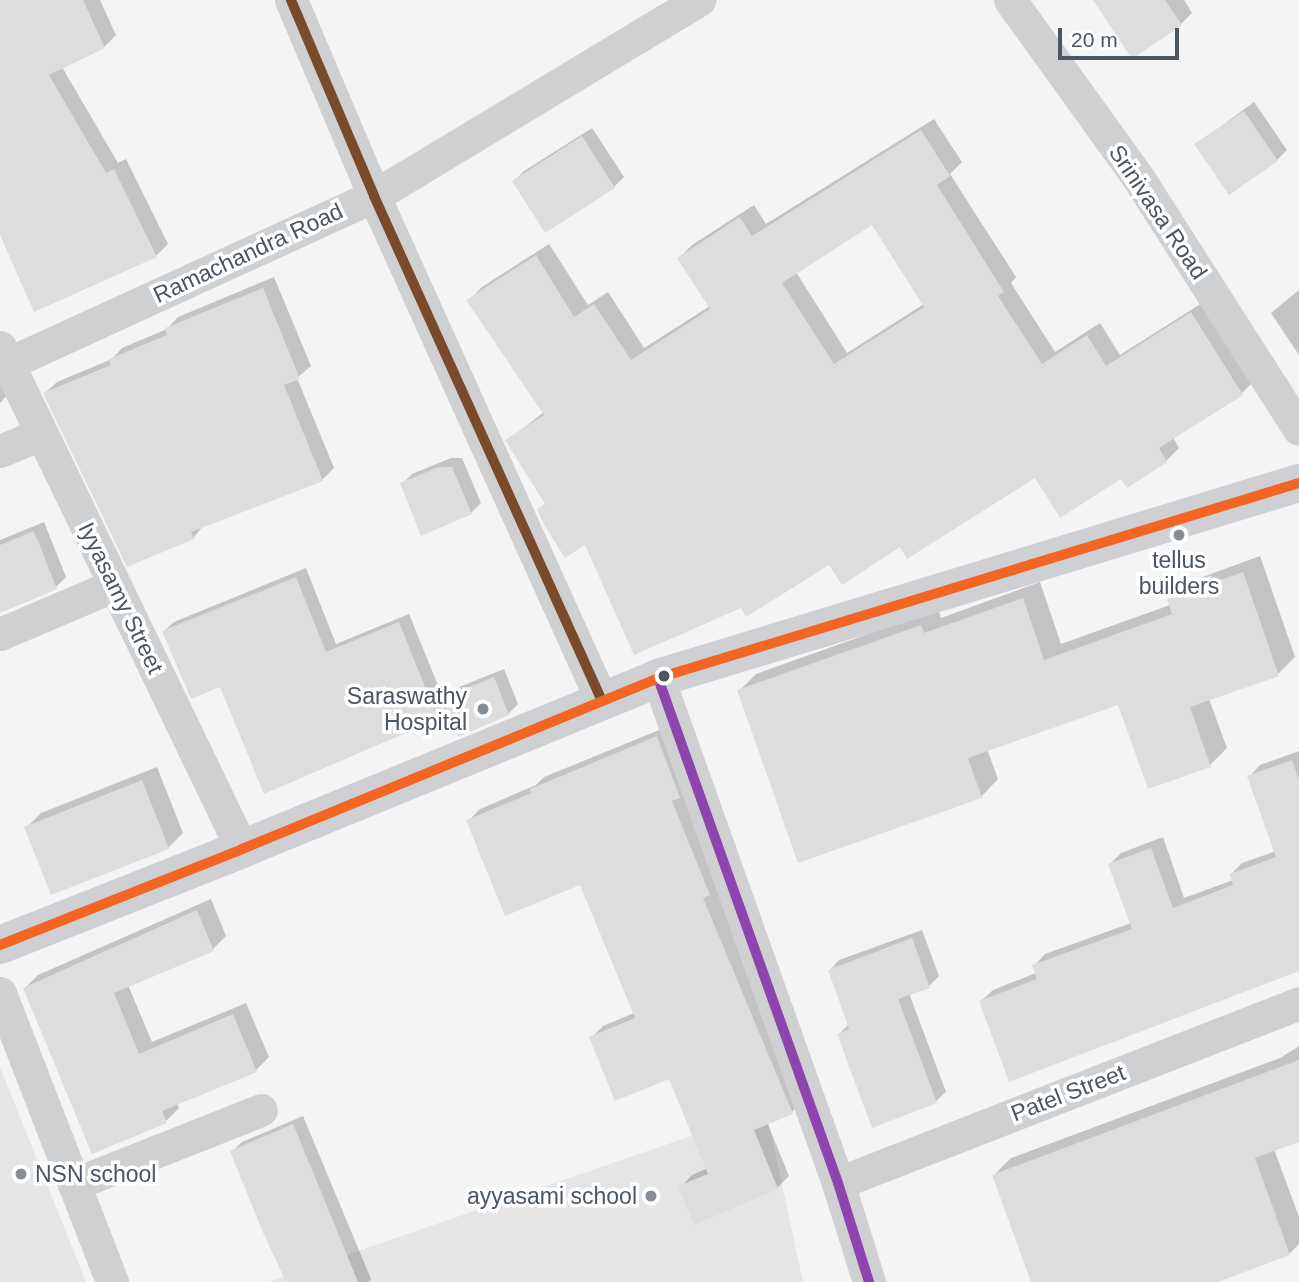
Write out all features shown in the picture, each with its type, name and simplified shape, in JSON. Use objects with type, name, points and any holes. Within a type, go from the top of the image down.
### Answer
[{"type":"street","points":[[291,0],[374,196],[602,701]]},
{"type":"street","name":"Ramachandra Road","points":[[4,356],[374,196],[699,0]]},
{"type":"street","name":"Srinivasa Road","points":[[1010,0],[1137,176],[1299,429]]},
{"type":"street","name":"Iyyasamy Street","points":[[4,356],[242,849]]},
{"type":"street","points":[[0,451],[41,434]]},
{"type":"street","points":[[0,945],[658,678],[1299,483]]},
{"type":"street","points":[[0,634],[115,585]]},
{"type":"street","points":[[658,678],[838,1183],[869,1282]]},
{"type":"street","points":[[0,993],[112,1282]]},
{"type":"street","name":"Patel Street","points":[[838,1183],[1299,1003]]},
{"type":"street","points":[[74,1184],[261,1110]]},
{"type":"shaded area","name":"NSN school","points":[[0,1067],[86,1282],[0,1282]]},
{"type":"shaded area","name":"ayyasami school","points":[[766,1110],[803,1282],[269,1282]]},
{"type":"building","points":[[0,0],[83,0],[105,48],[49,75],[106,173],[114,169],[157,257],[34,312],[0,235]]},
{"type":"building","points":[[1093,0],[1165,0],[1182,25],[1132,59]]},
{"type":"building","points":[[1244,111],[1278,161],[1229,195],[1194,144]]},
{"type":"building","points":[[921,130],[950,176],[937,185],[1004,292],[998,296],[1042,364],[1087,335],[1106,366],[1191,312],[1243,395],[1159,448],[1167,462],[1127,488],[1121,479],[1060,518],[1035,478],[907,559],[900,547],[842,585],[829,565],[746,617],[741,608],[634,655],[585,545],[565,558],[543,523],[537,509],[545,504],[505,440],[544,415],[466,300],[536,255],[574,317],[594,304],[631,360],[710,309],[677,258],[740,217],[752,236]],"holes":[[[872,225],[924,307],[834,364],[782,283]]]},
{"type":"building","points":[[582,136],[615,188],[545,233],[512,181]]},
{"type":"building","points":[[263,288],[300,379],[284,385],[323,481],[191,532],[194,539],[127,567],[43,393],[111,365],[109,359],[167,335],[165,328]]},
{"type":"building","points":[[439,467],[452,467],[472,514],[421,536],[400,483]]},
{"type":"building","points":[[34,531],[57,589],[0,613],[0,545]]},
{"type":"building","points":[[1243,572],[1279,676],[1190,707],[1211,767],[1148,789],[1118,705],[968,758],[982,798],[798,863],[737,690],[921,625],[924,633],[1023,598],[1044,660],[1172,614],[1167,599]]},
{"type":"building","points":[[296,577],[326,652],[399,622],[438,719],[264,794],[220,687],[191,699],[162,631]]},
{"type":"building","points":[[494,677],[509,715],[458,737],[443,698]]},
{"type":"building","points":[[657,736],[680,798],[672,801],[710,895],[703,898],[793,1114],[754,1130],[778,1189],[694,1225],[678,1186],[708,1174],[669,1079],[615,1101],[589,1037],[635,1018],[580,885],[505,916],[466,820],[532,793],[530,789]]},
{"type":"building","points":[[1292,760],[1299,780],[1299,971],[1009,1082],[979,1001],[1037,979],[1032,965],[1132,929],[1108,864],[1151,848],[1173,908],[1233,885],[1229,874],[1276,857],[1247,776]]},
{"type":"building","points":[[142,780],[169,849],[51,895],[24,827]]},
{"type":"building","points":[[197,910],[214,951],[114,993],[139,1054],[233,1014],[257,1072],[162,1111],[167,1123],[92,1154],[23,988]]},
{"type":"building","points":[[912,938],[930,988],[898,999],[937,1103],[872,1128],[837,1034],[849,1029],[828,970]]},
{"type":"building","points":[[1299,1060],[1299,1142],[1255,1158],[1290,1255],[1218,1282],[1031,1282],[992,1175]]},
{"type":"building","points":[[293,1124],[358,1282],[286,1282],[261,1228],[230,1151]]},
{"type":"transit line","points":[[291,0],[374,196],[602,701]]},
{"type":"transit line","points":[[0,945],[658,678],[1299,483]]},
{"type":"transit line","points":[[658,678],[838,1183],[869,1282]]},
{"type":"place","name":"tellus builders","points":[[1179,535]]},
{"type":"place","name":"Saraswathy Hospital","points":[[483,709]]},
{"type":"place","name":"NSN school","points":[[21,1174]]},
{"type":"place","name":"ayyasami school","points":[[651,1196]]}]
